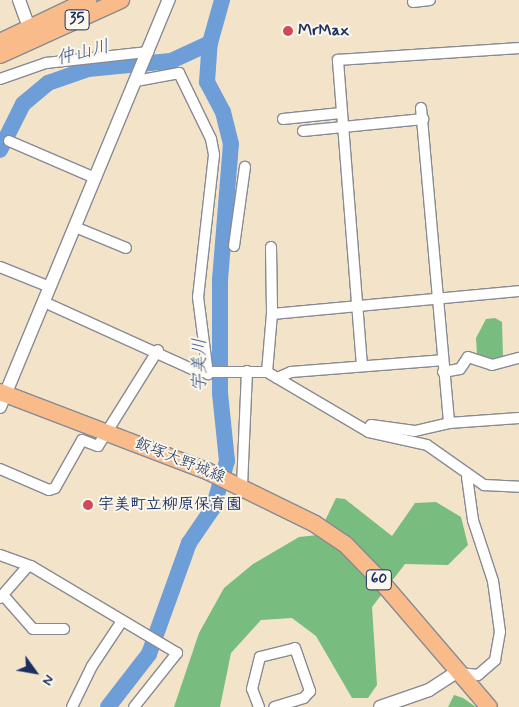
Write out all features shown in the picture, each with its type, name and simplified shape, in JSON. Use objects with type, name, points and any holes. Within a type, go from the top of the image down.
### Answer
[{"type":"main road","name":"35","points":[[0,54],[88,0]]},
{"type":"main road","name":"35","points":[[0,42],[31,35],[121,0]]},
{"type":"main road","name":"飯塚大野城線","points":[[2,397],[108,432],[238,484],[272,499],[345,544],[489,707]]},
{"type":"street","points":[[19,0],[31,35]]},
{"type":"street","points":[[2,397],[44,302],[169,0]]},
{"type":"street","points":[[413,2],[430,0]]},
{"type":"street","points":[[362,366],[340,113],[338,60],[519,48]]},
{"type":"street","points":[[0,78],[46,63],[148,52]]},
{"type":"street","points":[[137,79],[176,71],[183,76],[211,138],[213,191],[198,297],[209,374]]},
{"type":"street","points":[[283,119],[340,113]]},
{"type":"street","points":[[303,130],[342,127],[422,114],[436,298],[450,423]]},
{"type":"street","points":[[9,141],[95,178]]},
{"type":"street","points":[[234,246],[245,167]]},
{"type":"street","points":[[75,227],[126,248]]},
{"type":"street","points":[[267,372],[272,314],[271,247]]},
{"type":"street","points":[[0,267],[50,287]]},
{"type":"street","points":[[272,314],[519,291]]},
{"type":"street","points":[[44,302],[158,350],[209,374],[245,370],[267,372],[369,432],[427,445],[467,477],[484,484],[519,487]]},
{"type":"street","points":[[0,469],[49,490],[55,488],[82,440],[98,446],[158,350]]},
{"type":"street","points":[[443,372],[460,369],[468,357],[492,365],[519,358]]},
{"type":"street","points":[[277,378],[291,372],[442,360]]},
{"type":"street","points":[[238,484],[245,370]]},
{"type":"street","points":[[369,432],[371,426],[415,431],[450,423],[519,418]]},
{"type":"street","points":[[380,707],[429,690],[457,672],[478,675],[495,660],[500,632],[493,581],[473,520],[467,477]]},
{"type":"street","points":[[0,555],[27,567],[177,653],[134,707]]},
{"type":"street","points":[[27,567],[1,596],[33,629],[64,629]]},
{"type":"street","points":[[72,707],[92,666],[122,621]]},
{"type":"street","points":[[259,707],[252,689],[260,657],[295,648],[310,691],[304,698],[274,707]]},
{"type":"green space","points":[[495,318],[502,322],[503,357],[486,360],[477,355],[476,338],[486,319]]},
{"type":"green space","points":[[336,498],[345,499],[392,536],[415,503],[436,502],[461,517],[468,545],[448,565],[405,564],[372,607],[377,685],[368,698],[352,698],[316,636],[292,618],[261,620],[231,653],[220,707],[174,707],[199,633],[224,588],[253,564],[299,537],[318,535]]},
{"type":"green space","points":[[454,695],[463,698],[476,707],[448,707]]},
{"type":"waterway","name":"宇美川","points":[[108,707],[149,654],[189,543],[213,508],[227,461],[220,393],[220,280],[231,144],[223,112],[207,82],[210,43],[222,0]]},
{"type":"waterway","name":"仲山川","points":[[0,150],[23,104],[48,83],[88,69],[171,61],[210,43]]},
{"type":"place","name":"MrMax","points":[[288,31]]},
{"type":"place","name":"宇美町立柳原保育園","points":[[88,505]]}]
